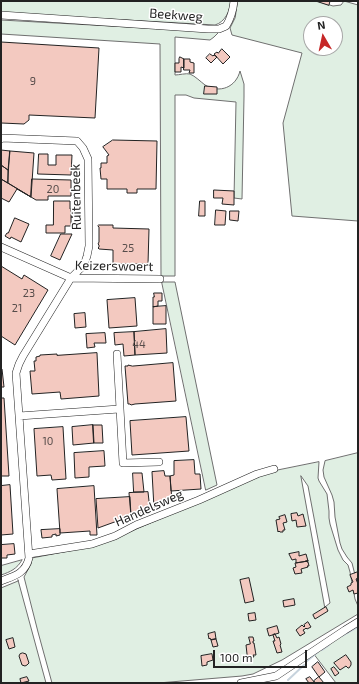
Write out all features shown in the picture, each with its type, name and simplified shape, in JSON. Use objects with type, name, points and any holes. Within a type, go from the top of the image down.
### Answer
[{"type":"street","name":"Beekweg","points":[[1,15],[219,29],[226,26],[230,20],[234,1]]},
{"type":"street","name":"Ruitenbeek","points":[[1,139],[77,141],[83,148],[88,159],[89,246],[84,265],[71,278]]},
{"type":"street","name":"Keizerswoert","points":[[1,247],[71,278],[160,279]]},
{"type":"street","points":[[1,582],[20,573],[24,569],[27,564],[29,554],[16,373],[19,364],[71,278]]},
{"type":"street","points":[[117,354],[123,463],[160,462]]},
{"type":"street","points":[[19,416],[120,409]]},
{"type":"street","name":"Handelsweg","points":[[29,554],[92,544],[115,536],[136,525],[199,500],[257,474],[274,469]]},
{"type":"street","points":[[241,683],[276,676],[358,622]]},
{"type":"green space","points":[[1,1],[231,1],[224,19],[219,24],[215,25],[1,13]]},
{"type":"green space","points":[[238,1],[317,1],[333,6],[341,5],[344,1],[358,5],[358,221],[292,216],[283,123],[302,53],[232,35],[230,28],[235,18]]},
{"type":"green space","points":[[1,20],[219,32],[210,40],[175,37],[175,75],[190,74],[211,88],[222,89],[231,85],[235,81],[240,71],[244,84],[242,199],[234,198],[236,102],[194,98],[186,95],[175,95],[175,276],[161,276],[160,44],[1,34]]},
{"type":"green space","points":[[162,282],[175,282],[217,485],[206,490]]},
{"type":"green space","points":[[358,453],[358,587],[352,563],[342,549],[340,543],[334,502],[324,477],[323,470],[325,461]]},
{"type":"green space","points":[[319,462],[318,478],[327,494],[330,524],[338,550],[343,560],[348,565],[355,599],[358,606],[358,614],[282,660],[253,674],[158,683],[52,683],[24,577],[31,564],[32,558],[89,547],[116,538],[273,471]],"holes":[[[301,476],[308,486],[330,603],[325,607]]]},
{"type":"green space","points":[[22,560],[13,570],[1,575],[1,566]]},
{"type":"green space","points":[[18,580],[46,683],[1,683],[1,588]]},
{"type":"green space","points":[[358,625],[358,683],[336,683],[313,653]]},
{"type":"building","points":[[316,1],[330,1],[329,5]]},
{"type":"building","points":[[1,42],[99,48],[95,118],[29,115],[29,120],[24,124],[1,123]]},
{"type":"building","points":[[222,49],[230,57],[223,64],[214,54],[217,52],[218,53]]},
{"type":"building","points":[[210,54],[217,57],[211,63],[206,58]]},
{"type":"building","points":[[180,57],[184,59],[184,68],[181,67],[181,72],[175,72],[175,63],[179,63]]},
{"type":"building","points":[[184,59],[190,59],[190,62],[194,63],[194,73],[189,73],[190,70],[184,70]]},
{"type":"building","points":[[205,86],[217,87],[217,94],[204,94]]},
{"type":"building","points":[[113,140],[157,141],[156,189],[137,189],[137,193],[127,193],[127,189],[107,189],[107,179],[101,179],[100,168],[101,163],[107,163],[107,156],[109,155],[103,147]]},
{"type":"building","points":[[1,150],[10,151],[8,170],[1,165]]},
{"type":"building","points":[[10,151],[34,153],[31,197],[8,183]]},
{"type":"building","points":[[39,154],[48,154],[48,165],[56,165],[56,155],[72,155],[71,175],[38,174]]},
{"type":"building","points":[[1,165],[8,170],[8,183],[1,179]]},
{"type":"building","points":[[1,179],[31,197],[17,189],[9,202],[1,198]]},
{"type":"building","points":[[32,179],[71,180],[71,196],[48,196],[48,200],[36,200],[31,197]]},
{"type":"building","points":[[214,190],[234,191],[234,205],[222,204],[223,198],[214,198]]},
{"type":"building","points":[[54,201],[70,201],[71,226],[65,226],[65,233],[46,233],[46,225],[53,225]]},
{"type":"building","points":[[200,201],[205,201],[205,216],[199,216]]},
{"type":"building","points":[[216,210],[226,211],[225,225],[215,225]]},
{"type":"building","points":[[230,211],[239,211],[238,221],[230,220]]},
{"type":"building","points":[[15,218],[29,224],[21,242],[5,236]]},
{"type":"building","points":[[99,225],[113,225],[113,228],[149,229],[148,264],[113,264],[113,250],[98,248]]},
{"type":"building","points":[[61,234],[72,234],[60,260],[51,256]]},
{"type":"building","points":[[1,266],[22,279],[24,275],[48,290],[15,345],[1,336]]},
{"type":"building","points":[[154,293],[162,293],[162,301],[158,301],[158,306],[153,307],[153,297]]},
{"type":"building","points":[[135,298],[137,326],[109,328],[107,300]]},
{"type":"building","points":[[166,306],[166,324],[153,324],[153,307]]},
{"type":"building","points":[[85,313],[86,327],[75,328],[74,314]]},
{"type":"building","points":[[166,329],[167,353],[135,355],[134,332]]},
{"type":"building","points":[[134,332],[135,355],[124,356],[123,344],[115,345],[114,333]]},
{"type":"building","points":[[105,333],[106,343],[94,343],[95,347],[87,348],[86,334]]},
{"type":"building","points":[[97,353],[99,396],[61,399],[60,392],[32,394],[30,371],[35,371],[34,361],[36,361],[36,357],[40,355]]},
{"type":"building","points":[[173,363],[176,401],[128,404],[125,366]]},
{"type":"building","points":[[2,369],[4,387],[1,387]]},
{"type":"building","points":[[1,398],[4,398],[9,476],[1,476]]},
{"type":"building","points":[[186,417],[189,451],[132,455],[130,421]]},
{"type":"building","points":[[93,425],[102,425],[103,443],[94,443]]},
{"type":"building","points":[[93,425],[94,443],[73,445],[72,427]]},
{"type":"building","points":[[63,427],[66,479],[52,480],[51,475],[37,476],[34,429]]},
{"type":"building","points":[[104,451],[105,466],[89,467],[89,477],[75,478],[74,453]]},
{"type":"building","points":[[194,460],[195,474],[200,474],[201,489],[171,491],[170,476],[174,475],[174,461]]},
{"type":"building","points":[[164,471],[165,476],[170,476],[172,501],[154,508],[152,472]]},
{"type":"building","points":[[133,473],[142,473],[144,492],[134,492]]},
{"type":"building","points":[[10,485],[13,534],[1,535],[1,486]]},
{"type":"building","points":[[94,486],[97,535],[90,535],[90,531],[60,533],[57,489]]},
{"type":"building","points":[[148,492],[150,510],[131,516],[129,493]]},
{"type":"building","points":[[130,497],[131,516],[98,528],[96,499]]},
{"type":"building","points":[[297,513],[298,516],[303,514],[306,526],[297,527],[296,520],[292,521],[291,514]]},
{"type":"building","points":[[285,515],[287,522],[283,523],[285,530],[283,530],[283,532],[278,532],[276,520]]},
{"type":"building","points":[[60,529],[60,535],[56,536],[56,534],[52,535],[52,537],[42,538],[41,530]]},
{"type":"building","points":[[14,544],[15,554],[7,555],[7,558],[1,558],[1,545]]},
{"type":"building","points":[[299,552],[299,556],[306,554],[308,561],[296,563],[296,559],[292,560],[289,554]]},
{"type":"building","points":[[308,562],[309,566],[301,569],[302,573],[295,574],[293,568],[296,567],[295,563]]},
{"type":"building","points":[[358,572],[358,578],[356,579],[358,584],[358,593],[354,594],[353,590],[349,592],[347,587],[353,582],[350,575]]},
{"type":"building","points":[[249,578],[254,601],[245,603],[240,580]]},
{"type":"building","points":[[294,599],[295,605],[284,607],[283,601]]},
{"type":"building","points":[[326,607],[328,611],[315,619],[313,615]]},
{"type":"building","points":[[255,613],[256,620],[249,621],[248,614]]},
{"type":"building","points":[[308,622],[311,627],[303,630],[305,633],[300,636],[296,630],[302,625],[304,627],[304,625]]},
{"type":"building","points":[[277,626],[279,633],[269,636],[267,629]]},
{"type":"building","points":[[215,632],[216,639],[209,639],[208,634]]},
{"type":"building","points":[[275,634],[277,638],[279,637],[282,652],[277,653],[273,641],[275,641],[273,635]]},
{"type":"building","points":[[249,637],[253,637],[254,641],[253,643],[256,655],[253,655],[254,657],[247,656],[246,645],[250,644]]},
{"type":"building","points":[[13,638],[15,647],[9,649],[6,640]]},
{"type":"building","points":[[216,639],[218,646],[213,647],[211,640]]},
{"type":"building","points":[[23,653],[26,654],[29,663],[25,666],[22,665],[19,656]]},
{"type":"building","points":[[212,654],[213,660],[207,662],[207,665],[202,666],[201,656]]},
{"type":"building","points":[[346,655],[351,662],[351,665],[349,668],[346,666],[340,670],[334,663]]},
{"type":"building","points":[[318,662],[325,672],[319,677],[312,667]]},
{"type":"building","points":[[334,667],[339,673],[335,676],[331,669]]},
{"type":"building","points":[[27,677],[29,681],[21,683],[20,679]]},
{"type":"building","points":[[310,677],[315,683],[309,683],[306,679]]},
{"type":"building","points":[[319,677],[324,683],[315,683],[314,681]]},
{"type":"waterway","points":[[342,636],[358,627]]},
{"type":"waterway","points":[[322,650],[329,645]]},
{"type":"waterway","points":[[307,661],[318,652]]},
{"type":"waterway","points":[[288,680],[304,665]]}]
